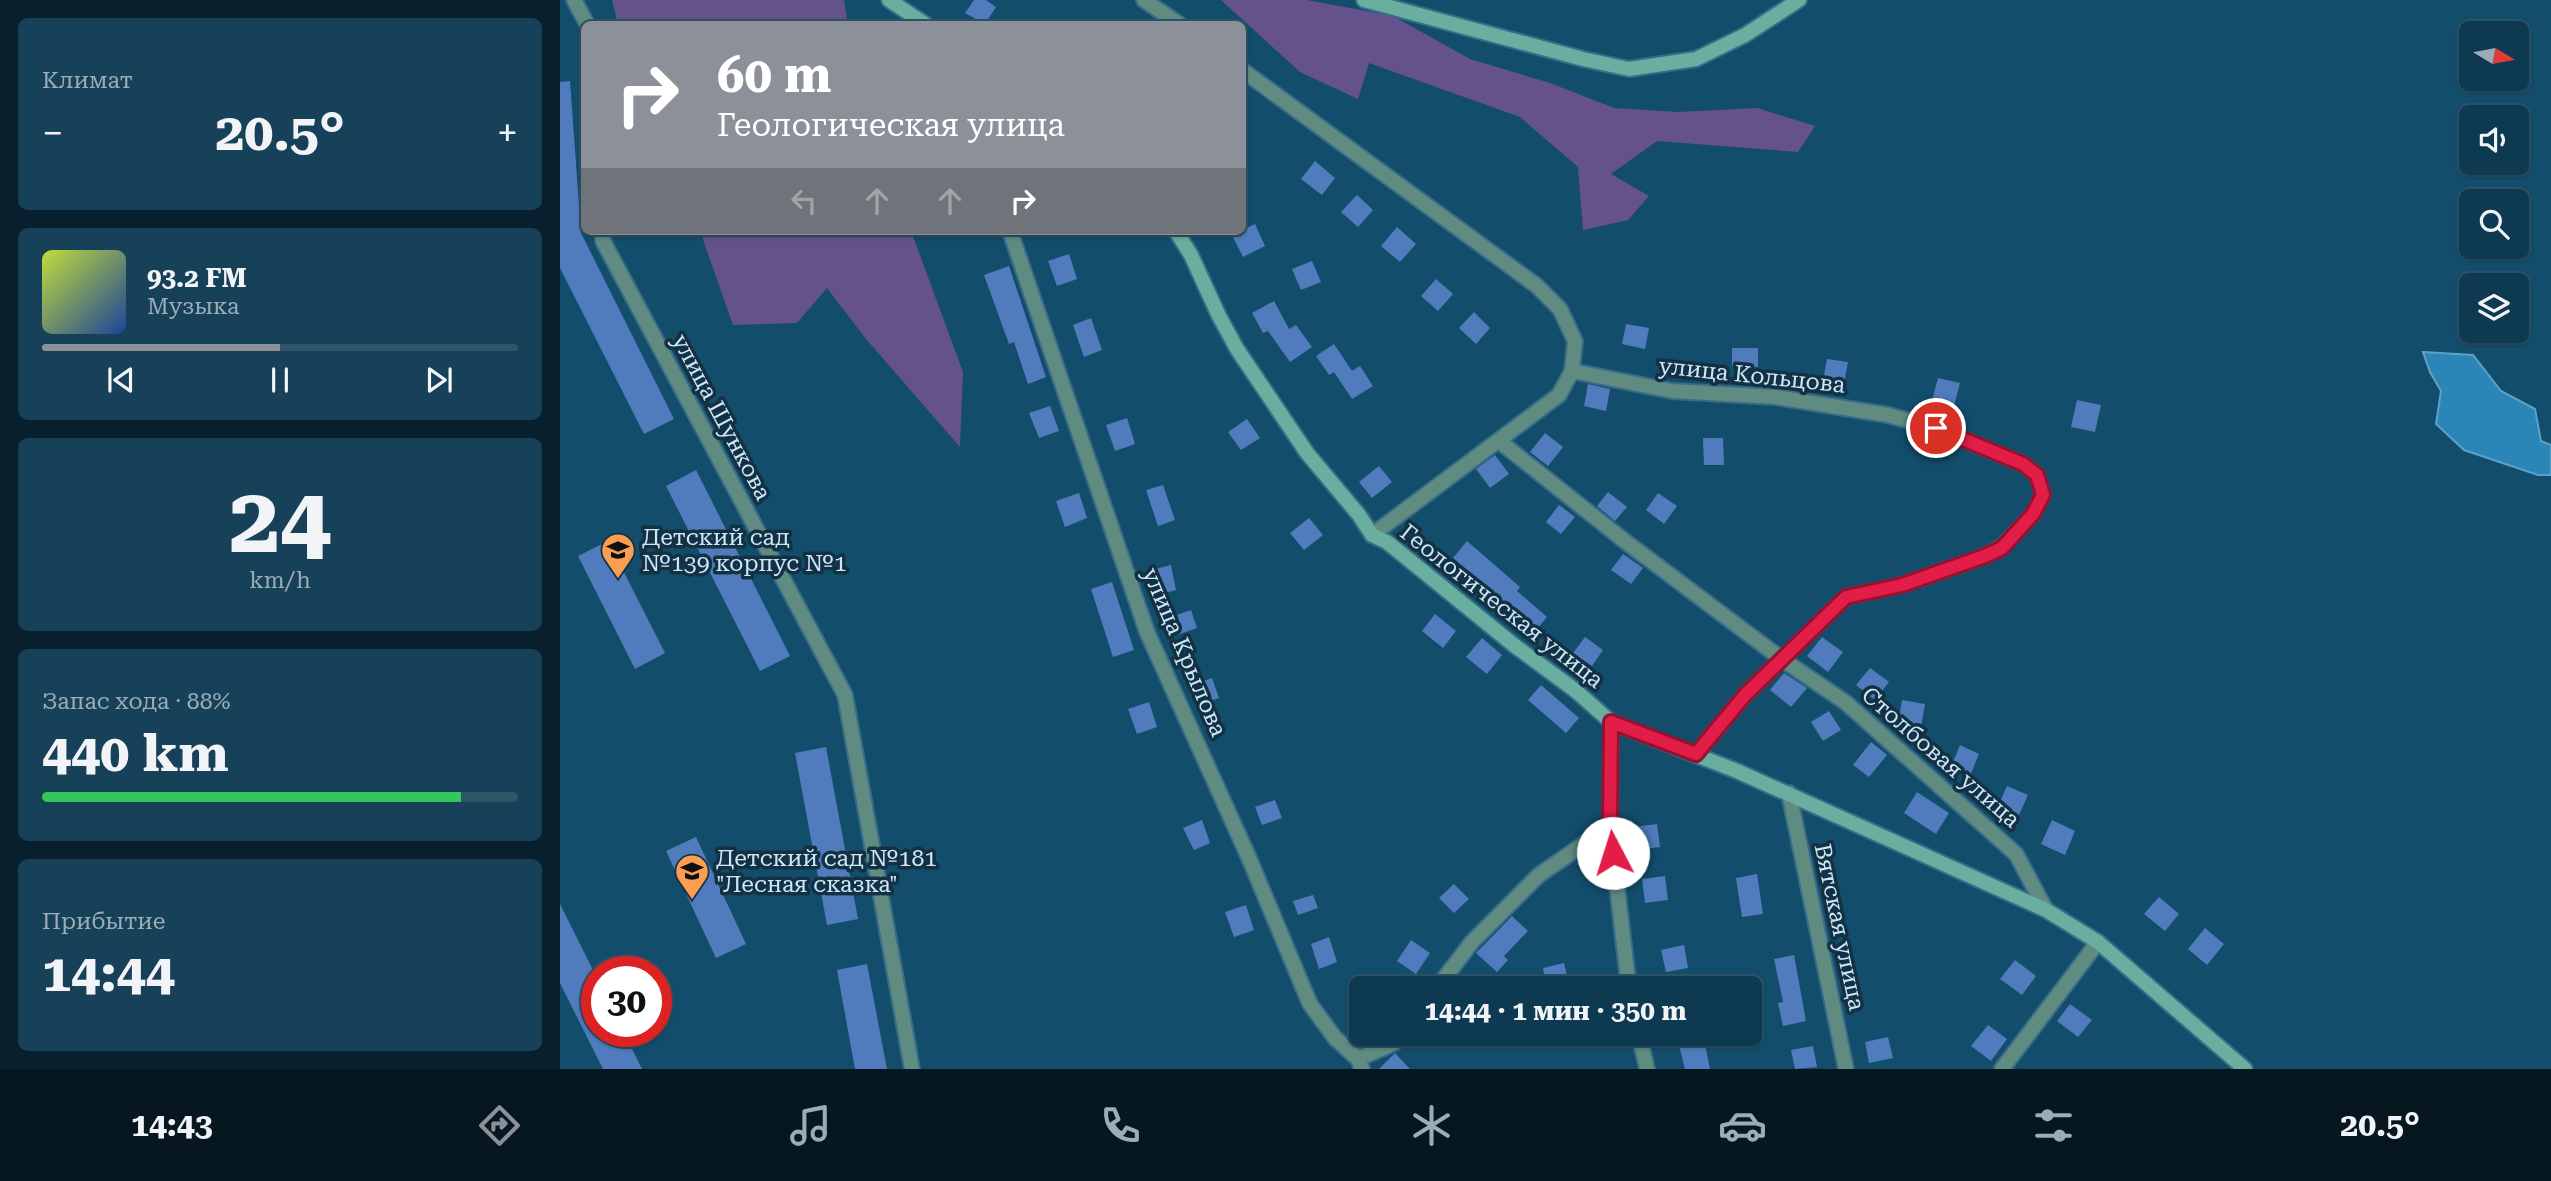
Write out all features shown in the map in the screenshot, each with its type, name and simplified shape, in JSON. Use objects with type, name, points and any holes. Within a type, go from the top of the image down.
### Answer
[{"type":"street","points":[[574,0],[585,21]]},
{"type":"street","points":[[889,0],[920,21]]},
{"type":"street","points":[[1144,0],[1175,21]]},
{"type":"street","points":[[1364,0],[1629,69],[1696,59],[1745,35],[1799,0]]},
{"type":"street","points":[[1246,73],[1536,286],[1560,309],[1576,341],[1572,371],[1559,395],[1372,535]]},
{"type":"street","name":"улица Шункова","points":[[602,235],[603,241],[845,695],[912,1069]]},
{"type":"street","name":"улица Крылова","points":[[1011,235],[1147,632],[1249,858],[1310,1004],[1335,1038],[1360,1064]]},
{"type":"street","name":"Геологическая улица","points":[[1178,235],[1237,349],[1307,453],[1359,514],[1372,535],[1387,542],[1515,646],[1576,691],[1611,722],[1789,793],[2046,910],[2098,942],[2245,1069]]},
{"type":"street","name":"улица Кольцова","points":[[1572,371],[1672,391],[1776,397],[1888,415],[1936,428],[2023,464],[2037,475],[2043,495],[2033,514],[2002,548],[1902,585],[1846,597],[1783,660]]},
{"type":"street","name":"Столбовая улица","points":[[1499,441],[1626,542],[1783,660],[1845,702],[2016,854],[2046,910]]},
{"type":"street","points":[[1696,754],[1745,695],[1783,660]]},
{"type":"street","points":[[1611,722],[1610,826],[1627,976]]},
{"type":"street","name":"Вятская улица","points":[[1789,793],[1846,1069]]},
{"type":"street","points":[[1446,976],[1472,942],[1539,875],[1610,826]]},
{"type":"street","points":[[2002,1069],[2098,942]]},
{"type":"street","points":[[1360,1064],[1389,1046]]},
{"type":"street","points":[[1642,1046],[1647,1069]]},
{"type":"shaded area","points":[[612,0],[844,0],[847,20],[846,21],[617,21]]},
{"type":"shaded area","points":[[1221,0],[1307,0],[1393,16],[1470,59],[1550,83],[1614,108],[1678,112],[1757,108],[1815,126],[1798,152],[1657,141],[1611,174],[1649,196],[1628,220],[1583,230],[1578,167],[1520,117],[1369,63],[1358,99],[1300,72]]},
{"type":"shaded area","points":[[701,235],[912,235],[963,372],[960,447],[866,339],[827,288],[797,323],[733,325]]},
{"type":"water","points":[[2423,352],[2473,355],[2501,391],[2535,409],[2541,441],[2551,445],[2551,475],[2538,475],[2464,450],[2436,424],[2441,391]]},
{"type":"building","points":[[974,0],[986,0],[996,7],[987,21],[980,21],[965,13]]},
{"type":"building","points":[[570,81],[581,235],[674,419],[644,434],[560,268],[560,82]]},
{"type":"building","points":[[1315,161],[1335,178],[1322,195],[1301,179]]},
{"type":"building","points":[[1357,195],[1373,210],[1358,227],[1341,212]]},
{"type":"building","points":[[1255,224],[1265,246],[1243,257],[1232,235],[1246,235],[1246,228]]},
{"type":"building","points":[[1397,227],[1416,244],[1400,262],[1381,246]]},
{"type":"building","points":[[1069,254],[1077,279],[1057,286],[1048,261]]},
{"type":"building","points":[[1312,261],[1321,282],[1301,290],[1292,269]]},
{"type":"building","points":[[1009,266],[1046,377],[1028,384],[1014,342],[1009,344],[984,275]]},
{"type":"building","points":[[1436,279],[1453,294],[1438,311],[1421,296]]},
{"type":"building","points":[[1274,301],[1289,329],[1296,325],[1312,347],[1290,362],[1268,331],[1263,333],[1252,313]]},
{"type":"building","points":[[1474,312],[1490,328],[1476,344],[1459,328]]},
{"type":"building","points":[[1091,318],[1102,350],[1084,357],[1073,325]]},
{"type":"building","points":[[1626,324],[1649,328],[1645,349],[1622,344]]},
{"type":"building","points":[[1334,344],[1352,371],[1360,366],[1373,386],[1352,399],[1334,372],[1329,375],[1316,356]]},
{"type":"building","points":[[1732,348],[1758,348],[1758,367],[1732,367]]},
{"type":"building","points":[[1827,359],[1848,362],[1844,384],[1823,381]]},
{"type":"building","points":[[1938,378],[1960,383],[1954,406],[1932,400]]},
{"type":"building","points":[[1588,384],[1610,389],[1606,411],[1584,406]]},
{"type":"building","points":[[2077,400],[2101,405],[2095,432],[2071,427]]},
{"type":"building","points":[[1050,406],[1059,431],[1039,438],[1029,413]]},
{"type":"building","points":[[1127,418],[1135,444],[1115,451],[1106,425]]},
{"type":"building","points":[[1247,419],[1260,438],[1241,450],[1228,432]]},
{"type":"building","points":[[1545,433],[1563,447],[1548,466],[1530,452]]},
{"type":"building","points":[[1703,438],[1723,438],[1724,465],[1704,465]]},
{"type":"building","points":[[1495,455],[1509,474],[1490,488],[1476,469]]},
{"type":"building","points":[[1379,466],[1392,482],[1372,498],[1359,482]]},
{"type":"building","points":[[696,470],[790,656],[760,671],[666,486]]},
{"type":"building","points":[[1163,485],[1175,520],[1158,526],[1146,490]]},
{"type":"building","points":[[1608,492],[1627,507],[1615,521],[1597,506]]},
{"type":"building","points":[[1079,493],[1087,518],[1065,527],[1056,501]]},
{"type":"building","points":[[1658,493],[1677,506],[1664,524],[1646,510]]},
{"type":"building","points":[[1559,505],[1575,517],[1561,534],[1546,522]]},
{"type":"building","points":[[1309,518],[1323,535],[1304,550],[1290,533]]},
{"type":"building","points":[[608,541],[665,653],[635,669],[578,556]]},
{"type":"building","points":[[1467,541],[1520,587],[1517,591],[1547,617],[1532,635],[1485,593],[1489,588],[1453,558]]},
{"type":"building","points":[[1623,554],[1643,568],[1631,584],[1611,570]]},
{"type":"building","points":[[1171,565],[1176,590],[1157,595],[1151,570]]},
{"type":"building","points":[[1112,582],[1134,650],[1113,657],[1091,589]]},
{"type":"building","points":[[1191,610],[1197,628],[1177,635],[1171,617]]},
{"type":"building","points":[[1435,614],[1456,631],[1443,648],[1422,631]]},
{"type":"building","points":[[1585,637],[1603,650],[1592,666],[1573,653]]},
{"type":"building","points":[[1822,637],[1843,652],[1828,672],[1807,656]]},
{"type":"building","points":[[1482,638],[1502,655],[1487,674],[1466,657]]},
{"type":"building","points":[[1870,668],[1889,682],[1875,700],[1856,685]]},
{"type":"building","points":[[1784,673],[1807,688],[1791,707],[1770,690]]},
{"type":"building","points":[[1212,678],[1219,698],[1205,703],[1196,684]]},
{"type":"building","points":[[1541,685],[1579,718],[1566,733],[1528,700]]},
{"type":"building","points":[[1902,700],[1925,704],[1921,727],[1898,723]]},
{"type":"building","points":[[1149,702],[1157,727],[1137,734],[1128,709]]},
{"type":"building","points":[[1829,711],[1841,730],[1823,741],[1811,722]]},
{"type":"building","points":[[1871,742],[1887,755],[1869,777],[1853,765]]},
{"type":"building","points":[[1960,745],[1979,754],[1970,776],[1951,767]]},
{"type":"building","points":[[826,747],[858,919],[827,925],[795,753]]},
{"type":"building","points":[[2007,786],[2028,795],[2019,815],[1998,806]]},
{"type":"building","points":[[1917,792],[1949,813],[1936,834],[1904,813]]},
{"type":"building","points":[[1275,800],[1282,818],[1262,825],[1255,807]]},
{"type":"building","points":[[1202,820],[1210,843],[1194,850],[1183,828]]},
{"type":"building","points":[[2052,820],[2075,831],[2065,855],[2041,844]]},
{"type":"building","points":[[1657,824],[1660,847],[1637,850],[1634,827]]},
{"type":"building","points":[[696,837],[746,944],[716,958],[666,851]]},
{"type":"building","points":[[1757,874],[1763,914],[1742,917],[1736,878]]},
{"type":"building","points":[[1665,876],[1668,900],[1645,903],[1642,879]]},
{"type":"building","points":[[1454,884],[1469,899],[1454,913],[1439,898]]},
{"type":"building","points":[[1313,895],[1318,908],[1298,915],[1293,901]]},
{"type":"building","points":[[2159,897],[2179,914],[2165,931],[2144,914]]},
{"type":"building","points":[[560,904],[586,956],[581,956],[581,1025],[560,983]]},
{"type":"building","points":[[1246,905],[1254,930],[1234,937],[1225,912]]},
{"type":"building","points":[[1512,916],[1528,931],[1504,956],[1508,960],[1497,972],[1476,953]]},
{"type":"building","points":[[2205,928],[2224,944],[2207,965],[2188,949]]},
{"type":"building","points":[[1329,937],[1337,962],[1319,969],[1311,944]]},
{"type":"building","points":[[1411,940],[1430,953],[1416,974],[1397,961]]},
{"type":"building","points":[[1684,945],[1688,968],[1666,972],[1661,950]]},
{"type":"building","points":[[1794,955],[1806,1021],[1783,1026],[1778,1003],[1783,1002],[1774,959]]},
{"type":"building","points":[[2015,960],[2036,976],[2022,995],[2000,979]]},
{"type":"building","points":[[1564,963],[1567,976],[1545,976],[1543,968]]},
{"type":"building","points":[[867,964],[887,1069],[855,1069],[837,970]]},
{"type":"building","points":[[2070,1004],[2092,1020],[2078,1037],[2057,1021]]},
{"type":"building","points":[[1988,1025],[2007,1039],[1991,1061],[1971,1046]]},
{"type":"building","points":[[1888,1037],[1893,1058],[1869,1063],[1865,1042]]},
{"type":"building","points":[[1679,1046],[1705,1046],[1710,1069],[1685,1069]]},
{"type":"building","points":[[1813,1046],[1817,1067],[1795,1069],[1791,1050]]},
{"type":"building","points":[[592,1047],[631,1047],[642,1069],[603,1069]]},
{"type":"building","points":[[1395,1053],[1410,1069],[1379,1069]]},
{"type":"place","name":"Детский сад №139 корпус №1","points":[[618,580]]},
{"type":"place","name":"Детский сад №181 \"Лесная сказка\"","points":[[692,901]]},
{"type":"route","points":[[1613,853],[1610,826],[1611,722],[1696,754],[1745,695],[1846,597],[1902,585],[1985,556],[2002,548],[2033,514],[2043,495],[2037,475],[2023,464],[1936,428]]}]
